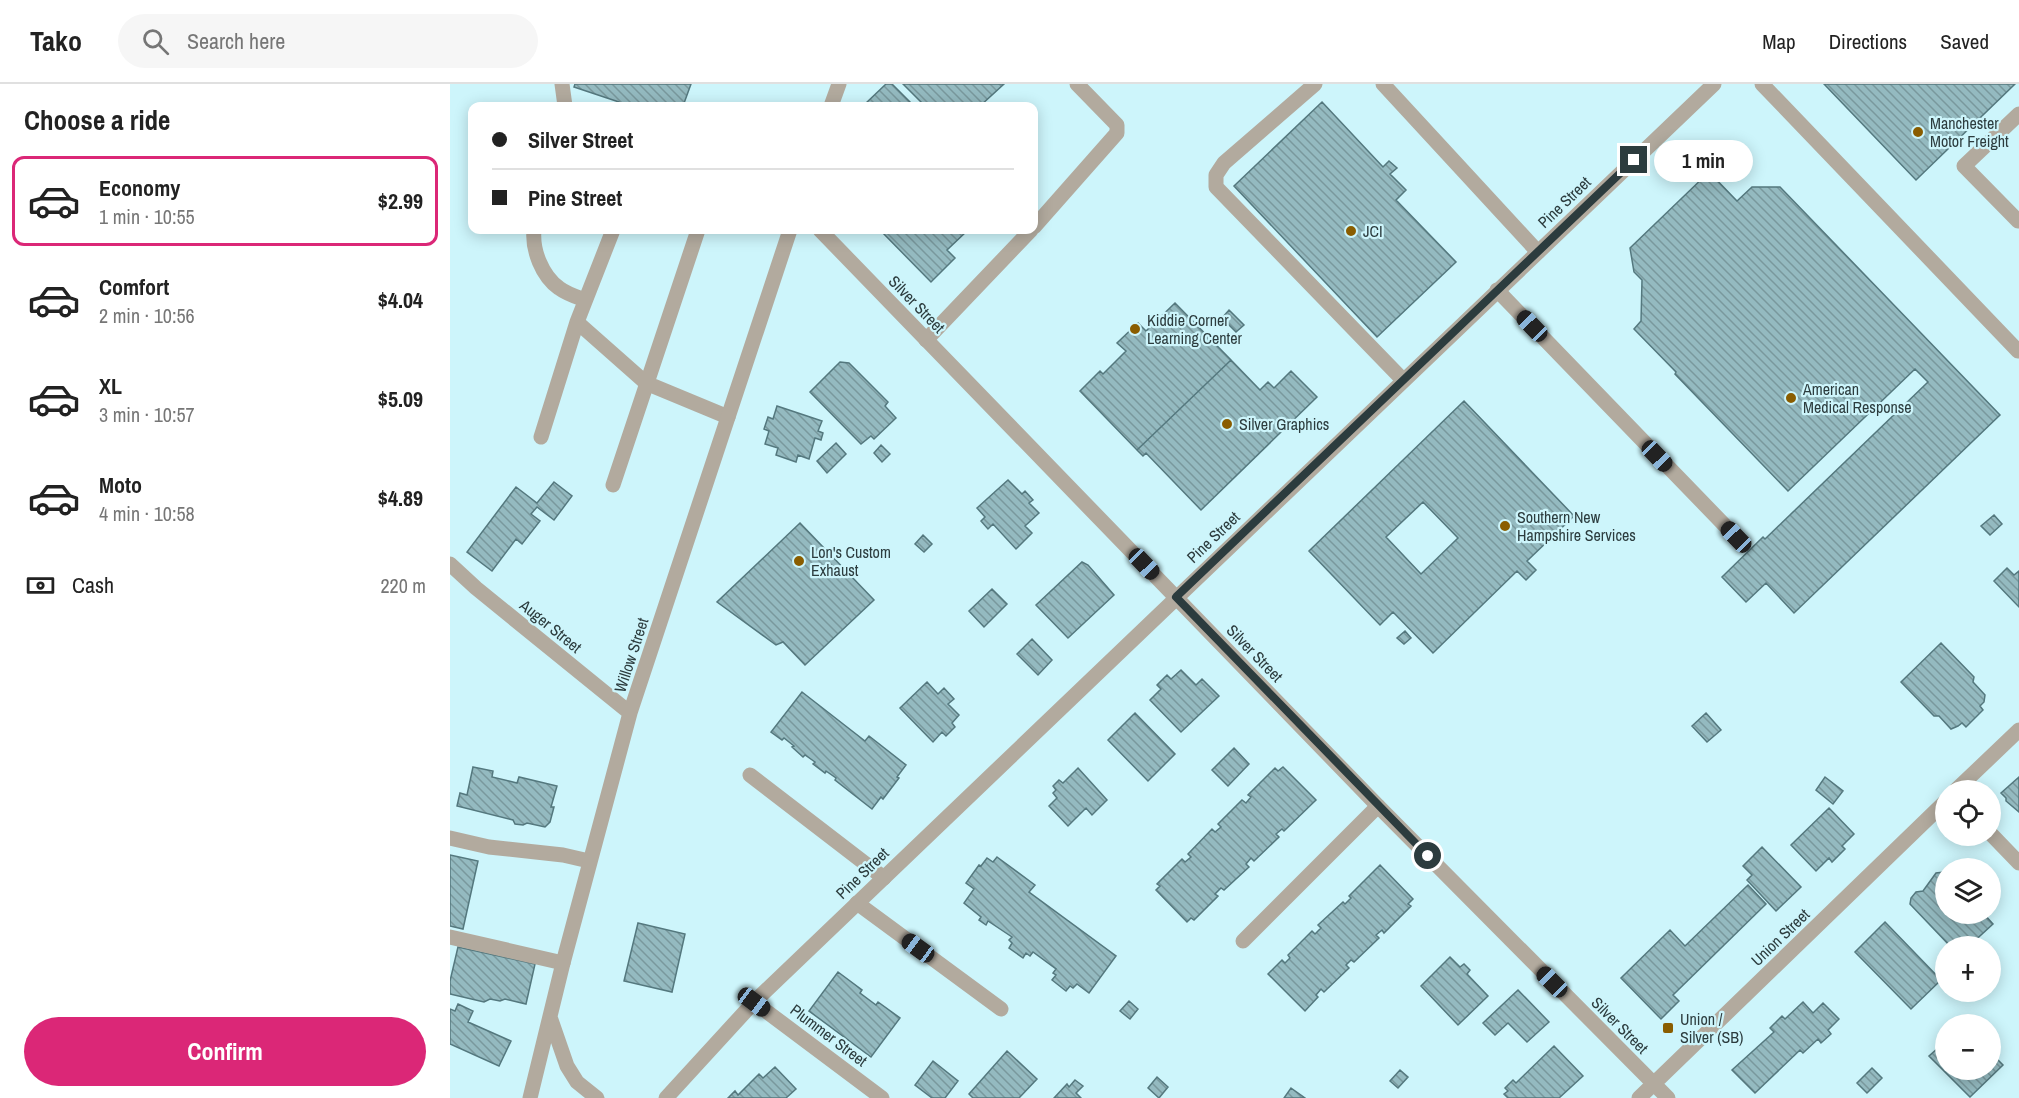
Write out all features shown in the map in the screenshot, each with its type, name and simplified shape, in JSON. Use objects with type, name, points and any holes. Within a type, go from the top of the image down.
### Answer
[{"type":"street","points":[[562,84],[564,102]]},
{"type":"street","points":[[832,102],[839,84]]},
{"type":"street","points":[[1038,221],[1117,132],[1116,125],[1077,84]]},
{"type":"street","points":[[1315,84],[1224,163],[1216,175],[1216,187],[1403,380]]},
{"type":"street","points":[[1383,84],[1538,252]]},
{"type":"street","name":"Pine Street","points":[[666,1098],[754,1002],[1714,84]]},
{"type":"street","points":[[1762,84],[2018,351]]},
{"type":"street","points":[[2019,114],[1964,166],[2019,220]]},
{"type":"street","points":[[534,234],[533,240],[543,270],[560,289],[585,300]]},
{"type":"street","points":[[540,437],[577,322],[611,234]]},
{"type":"street","points":[[613,485],[697,234]]},
{"type":"street","name":"Willow Street","points":[[530,1098],[563,963],[630,713],[789,234]]},
{"type":"street","name":"Silver Street","points":[[824,234],[1378,806],[1668,1098]]},
{"type":"street","points":[[926,339],[1026,234]]},
{"type":"street","points":[[1497,290],[1736,537]]},
{"type":"street","points":[[577,322],[646,383],[728,417]]},
{"type":"street","name":"Auger Street","points":[[450,564],[476,588],[630,713]]},
{"type":"street","points":[[1966,780],[2019,730]]},
{"type":"street","points":[[750,775],[884,878]]},
{"type":"street","points":[[1244,941],[1378,806]]},
{"type":"street","name":"Union Street","points":[[1639,1098],[1935,812]]},
{"type":"street","points":[[450,838],[489,847],[563,855],[590,861]]},
{"type":"street","points":[[2001,844],[2019,863]]},
{"type":"street","points":[[857,903],[1001,1009]]},
{"type":"street","points":[[450,937],[563,963]]},
{"type":"street","name":"Plummer Street","points":[[754,1002],[882,1098]]},
{"type":"street","points":[[550,1017],[567,1066],[577,1082],[597,1098]]},
{"type":"street","points":[[651,1098],[677,1086]]},
{"type":"building","points":[[575,84],[691,84],[684,102],[619,102],[574,87]]},
{"type":"building","points":[[886,84],[892,84],[910,102],[867,102]]},
{"type":"building","points":[[903,84],[1004,84],[984,102],[921,102]]},
{"type":"building","name":"Manchester Motor Freight","points":[[1824,84],[2015,84],[1916,180]]},
{"type":"building","name":"JCI","points":[[1322,102],[1383,167],[1389,161],[1397,168],[1390,174],[1406,190],[1396,200],[1456,262],[1377,337],[1234,186]]},
{"type":"building","name":"American Medical Response","points":[[1709,172],[1737,201],[1752,187],[1780,187],[2000,415],[1794,613],[1766,583],[1746,602],[1722,577],[1763,537],[1765,539],[1928,382],[1915,369],[1788,491],[1634,329],[1641,321],[1642,280],[1634,272],[1630,248]]},
{"type":"building","points":[[884,234],[964,234],[947,250],[955,258],[931,282]]},
{"type":"building","points":[[1175,303],[1231,360],[1137,450],[1080,391],[1100,371],[1103,374],[1126,351],[1117,343],[1138,323],[1146,331]]},
{"type":"building","points":[[1229,310],[1244,325],[1236,332],[1222,318]]},
{"type":"building","name":"Silver Graphics","points":[[1231,360],[1260,390],[1268,382],[1274,388],[1291,371],[1317,397],[1201,510],[1146,453],[1143,456],[1137,450]]},
{"type":"building","points":[[840,362],[849,363],[888,402],[885,406],[896,418],[874,439],[871,436],[861,444],[810,392]]},
{"type":"building","name":"Southern New Hampshire Services","points":[[1464,401],[1574,516],[1527,561],[1536,570],[1526,580],[1517,571],[1433,653],[1393,612],[1380,625],[1309,551]],"holes":[[[1423,502],[1458,538],[1421,574],[1386,537]]]},
{"type":"building","points":[[777,406],[822,421],[818,431],[823,433],[821,440],[815,438],[809,459],[798,455],[796,462],[776,455],[778,448],[765,444],[769,431],[764,429],[768,417],[773,419]]},
{"type":"building","points":[[836,443],[846,454],[827,473],[817,461]]},
{"type":"building","points":[[881,445],[890,454],[882,462],[874,453]]},
{"type":"building","points":[[1008,480],[1022,494],[1025,491],[1033,500],[1029,503],[1039,513],[1025,526],[1032,533],[1016,549],[993,524],[988,529],[981,521],[985,517],[977,508]]},
{"type":"building","points":[[554,482],[572,496],[554,520],[537,507],[531,514],[540,521],[522,544],[516,539],[492,571],[467,552],[516,487],[537,503]]},
{"type":"building","points":[[1994,515],[2002,524],[1990,535],[1981,526]]},
{"type":"building","name":"Lon's Custom Exhaust","points":[[800,523],[874,600],[805,665],[783,642],[776,645],[717,602]]},
{"type":"building","points":[[923,535],[932,544],[924,552],[915,544]]},
{"type":"building","points":[[1082,562],[1088,565],[1114,595],[1068,638],[1036,605]]},
{"type":"building","points":[[2007,568],[2014,575],[2019,571],[2019,607],[1994,581]]},
{"type":"building","points":[[992,589],[1007,604],[984,627],[969,611]]},
{"type":"building","points":[[1405,631],[1411,638],[1404,644],[1397,638]]},
{"type":"building","points":[[1032,639],[1052,660],[1038,675],[1017,654]]},
{"type":"building","points":[[1941,643],[1974,677],[1973,682],[1985,695],[1984,702],[1980,706],[1983,710],[1966,727],[1962,723],[1951,729],[1939,716],[1934,716],[1901,682]]},
{"type":"building","points":[[1181,670],[1196,685],[1202,679],[1219,696],[1181,732],[1150,700],[1161,689],[1157,685],[1167,675],[1171,679]]},
{"type":"building","points":[[927,682],[938,694],[944,688],[954,699],[948,704],[959,715],[952,723],[955,727],[946,736],[942,732],[933,742],[900,708]]},
{"type":"building","points":[[802,692],[865,741],[869,736],[906,765],[883,799],[881,797],[872,809],[835,780],[836,778],[813,764],[815,762],[805,755],[803,757],[784,738],[782,740],[771,732]]},
{"type":"building","points":[[1135,713],[1175,754],[1148,781],[1108,740]]},
{"type":"building","points":[[1706,713],[1721,730],[1707,742],[1692,726]]},
{"type":"building","points":[[1234,748],[1249,764],[1228,786],[1212,770]]},
{"type":"building","points":[[473,767],[493,771],[492,777],[517,783],[519,777],[557,786],[551,807],[554,807],[550,822],[545,827],[527,823],[515,824],[513,820],[457,806],[460,793],[467,795]]},
{"type":"building","points":[[1283,767],[1316,800],[1284,831],[1282,829],[1276,834],[1279,837],[1254,861],[1251,858],[1246,864],[1249,867],[1224,890],[1221,888],[1215,894],[1218,896],[1194,920],[1191,918],[1187,922],[1156,890],[1160,886],[1157,884],[1182,859],[1185,862],[1191,857],[1188,854],[1212,829],[1215,832],[1221,827],[1218,824],[1242,800],[1246,803],[1251,797],[1248,795],[1275,768],[1278,771]]},
{"type":"building","points":[[1078,768],[1107,800],[1092,815],[1086,808],[1068,826],[1049,806],[1057,798],[1053,793],[1056,790],[1053,786],[1059,780],[1063,783]]},
{"type":"building","points":[[1825,777],[1843,791],[1833,804],[1816,790]]},
{"type":"building","points":[[2019,777],[2019,812],[2006,801],[2001,793]]},
{"type":"building","points":[[1829,808],[1854,834],[1842,846],[1845,849],[1832,862],[1829,858],[1816,871],[1791,845]]},
{"type":"building","points":[[1762,847],[1801,887],[1776,911],[1747,880],[1752,875],[1743,866]]},
{"type":"building","points":[[450,855],[478,861],[463,929],[450,926]]},
{"type":"building","points":[[997,857],[1035,885],[1029,892],[1116,956],[1089,993],[1077,984],[1073,988],[1070,986],[1066,991],[1052,980],[1056,975],[1053,973],[1056,969],[1033,952],[1030,956],[1026,953],[1023,958],[1009,948],[1012,943],[1009,940],[1012,937],[988,921],[986,925],[979,920],[981,917],[964,903],[974,889],[966,883],[987,858],[993,862]]},
{"type":"building","points":[[1380,865],[1413,899],[1408,904],[1411,906],[1384,933],[1382,930],[1376,935],[1379,938],[1354,962],[1351,960],[1346,965],[1349,968],[1324,992],[1321,989],[1316,995],[1318,997],[1305,1011],[1268,974],[1282,960],[1285,963],[1290,958],[1288,955],[1312,931],[1315,934],[1321,928],[1318,925],[1343,902],[1345,904],[1351,898],[1349,896]]},
{"type":"building","points":[[1935,874],[1935,924],[1993,924],[1980,936],[1940,936],[1910,904],[1916,892],[1923,891]]},
{"type":"building","points":[[1748,885],[1766,904],[1673,995],[1679,1001],[1661,1019],[1621,978],[1670,930],[1685,946]]},
{"type":"building","points":[[1885,922],[1935,974],[1935,986],[1911,1009],[1855,952]]},
{"type":"building","points":[[638,923],[685,934],[672,992],[624,981]]},
{"type":"building","points":[[458,947],[535,964],[526,1004],[505,999],[500,1001],[490,999],[484,1002],[450,994],[450,981]]},
{"type":"building","points":[[1450,957],[1460,967],[1464,964],[1470,970],[1467,974],[1488,996],[1458,1025],[1421,986]]},
{"type":"building","points":[[838,972],[862,990],[860,993],[876,1005],[878,1002],[900,1018],[871,1057],[809,1011]]},
{"type":"building","points":[[1518,990],[1549,1022],[1527,1042],[1508,1023],[1495,1035],[1483,1023]]},
{"type":"building","points":[[1129,1001],[1138,1009],[1130,1019],[1120,1011]]},
{"type":"building","points":[[1803,1002],[1813,1013],[1823,1003],[1839,1019],[1828,1030],[1831,1034],[1821,1043],[1818,1039],[1803,1053],[1800,1050],[1755,1093],[1732,1070],[1774,1032],[1770,1028],[1782,1016],[1785,1019]]},
{"type":"building","points":[[458,1004],[473,1011],[468,1022],[511,1041],[499,1066],[450,1044],[450,1009],[455,1011]]},
{"type":"building","points":[[1554,1046],[1583,1076],[1559,1098],[1508,1098],[1504,1094],[1508,1091],[1505,1088],[1513,1080],[1516,1083]]},
{"type":"building","points":[[1007,1051],[1037,1079],[1019,1098],[973,1098],[969,1094]]},
{"type":"building","points":[[1935,1051],[1935,1062],[1929,1056]]},
{"type":"building","points":[[933,1061],[958,1081],[945,1098],[932,1098],[915,1085]]},
{"type":"building","points":[[775,1067],[796,1089],[786,1098],[728,1098],[735,1091],[738,1095],[759,1074],[763,1078]]},
{"type":"building","points":[[1872,1068],[1882,1078],[1867,1093],[1857,1083]]},
{"type":"building","points":[[1400,1070],[1408,1077],[1398,1088],[1390,1081]]},
{"type":"building","points":[[1157,1077],[1168,1087],[1159,1098],[1148,1088]]},
{"type":"building","points":[[1075,1080],[1083,1086],[1076,1093],[1081,1098],[1054,1098],[1067,1084],[1069,1087]]},
{"type":"building","points":[[1953,1080],[1988,1080],[1970,1097]]},
{"type":"building","points":[[1291,1088],[1305,1098],[1284,1098]]},
{"type":"place","name":"Manchester Motor Freight","points":[[1918,132]]},
{"type":"place","name":"JCI","points":[[1351,231]]},
{"type":"place","name":"Kiddie Corner Learning Center","points":[[1135,329]]},
{"type":"place","name":"American Medical Response","points":[[1791,398]]},
{"type":"place","name":"Silver Graphics","points":[[1227,424]]},
{"type":"place","name":"Southern New Hampshire Services","points":[[1505,526]]},
{"type":"place","name":"Lon's Custom Exhaust","points":[[799,561]]},
{"type":"place","name":"Union / Silver (SB)","points":[[1668,1028]]},
{"type":"route","points":[[1428,856],[1176,597],[1634,160]]}]
